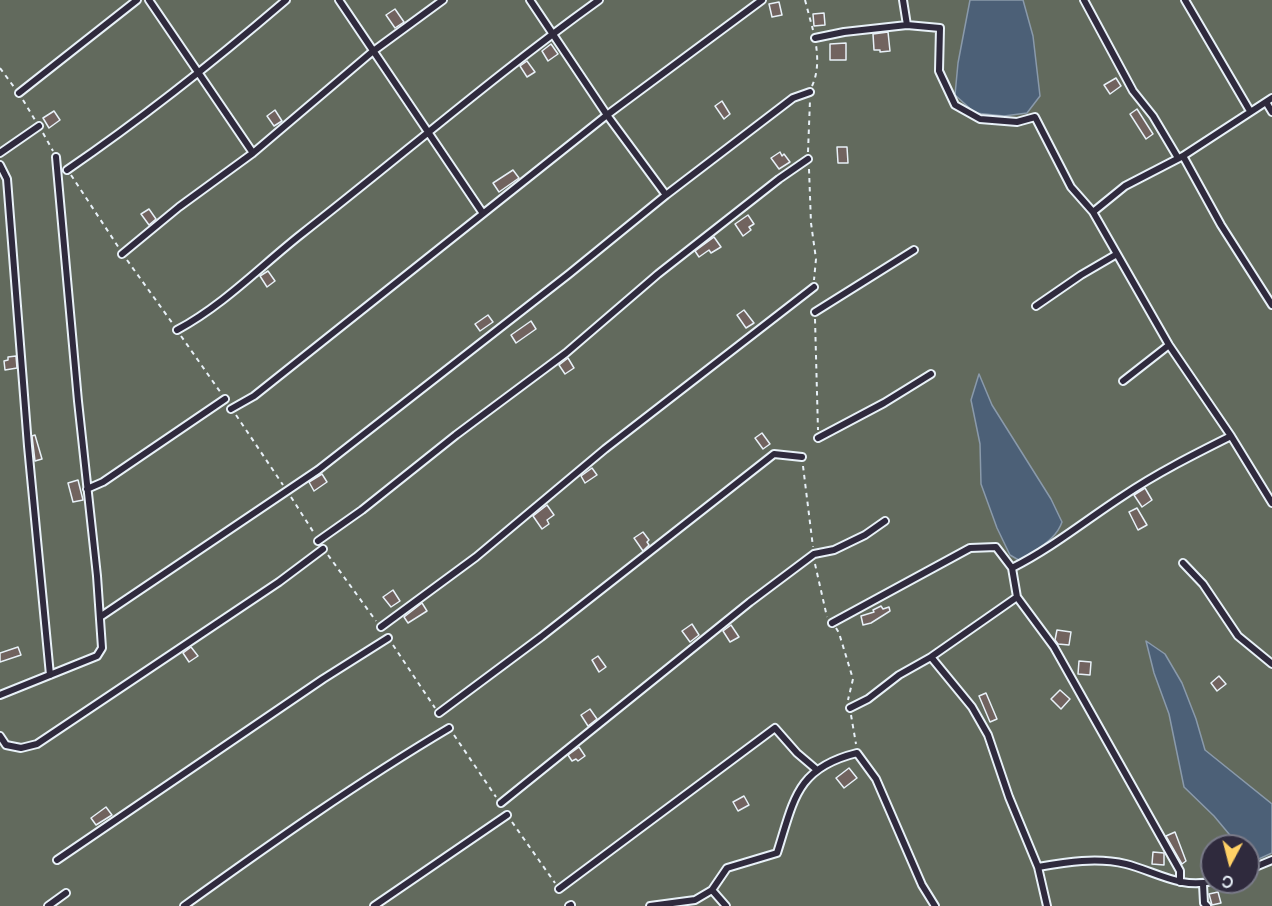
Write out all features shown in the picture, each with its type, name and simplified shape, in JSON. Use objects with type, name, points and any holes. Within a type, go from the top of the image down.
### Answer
[{"type":"lane","points":[[19,93],[137,0]]},
{"type":"lane","points":[[148,0],[253,153]]},
{"type":"lane","points":[[67,171],[116,137],[240,40],[286,0]]},
{"type":"lane","points":[[339,0],[482,212]]},
{"type":"lane","points":[[122,254],[180,207],[253,153],[372,52],[442,0]]},
{"type":"lane","points":[[530,0],[607,115],[666,195]]},
{"type":"lane","points":[[177,330],[221,301],[427,133],[552,34],[599,0]]},
{"type":"lane","points":[[231,409],[254,396],[423,262],[482,212],[519,187],[607,115],[762,0]]},
{"type":"lane","points":[[903,0],[907,25]]},
{"type":"lane","points":[[1084,0],[1133,91],[1181,157],[1272,305]]},
{"type":"lane","points":[[1185,0],[1250,111]]},
{"type":"lane","points":[[815,38],[844,32],[907,25],[940,28],[939,71],[955,105],[980,119],[1017,122],[1035,117],[1071,187],[1093,212],[1169,345],[1232,436],[1272,504]]},
{"type":"lane","points":[[100,617],[318,470],[569,274],[666,195],[793,98],[810,92]]},
{"type":"lane","points":[[1093,212],[1125,186],[1181,157],[1269,100],[1272,112]]},
{"type":"lane","points":[[0,153],[39,126]]},
{"type":"lane","points":[[0,695],[97,656],[102,648],[56,157]]},
{"type":"lane","points":[[318,541],[362,510],[456,435],[566,353],[658,274],[808,159]]},
{"type":"lane","points":[[0,165],[7,179],[28,446],[50,675]]},
{"type":"lane","points":[[815,312],[914,250]]},
{"type":"lane","points":[[1036,306],[1080,275],[1117,254]]},
{"type":"lane","points":[[381,627],[476,557],[606,449],[814,287]]},
{"type":"lane","points":[[1123,381],[1169,345]]},
{"type":"lane","points":[[818,438],[884,403],[931,374]]},
{"type":"lane","points":[[87,489],[104,482],[225,399]]},
{"type":"lane","points":[[1012,568],[1036,556],[1125,495],[1232,436]]},
{"type":"lane","points":[[439,713],[541,637],[774,454],[801,458]]},
{"type":"lane","points":[[501,803],[750,602],[814,554],[834,550],[865,535],[885,521]]},
{"type":"lane","points":[[832,623],[970,548],[996,548],[1012,568],[1017,597],[1054,647],[1180,871],[1180,882]]},
{"type":"lane","points":[[0,736],[6,745],[21,748],[37,744],[279,582],[323,549]]},
{"type":"lane","points":[[1183,563],[1203,584],[1238,636],[1272,664]]},
{"type":"lane","points":[[850,708],[868,699],[899,675],[931,657],[1017,597]]},
{"type":"lane","points":[[57,860],[388,638]]},
{"type":"lane","points":[[931,657],[972,707],[988,735],[1009,797],[1038,867],[1047,906]]},
{"type":"lane","points":[[184,906],[253,856],[395,760],[449,728]]},
{"type":"lane","points":[[559,889],[775,728],[797,753],[817,770]]},
{"type":"lane","points":[[650,906],[695,900],[712,890],[727,868],[777,853],[799,787],[817,770],[836,758],[857,753],[876,779],[922,885],[935,906]]},
{"type":"lane","points":[[374,906],[507,815]]},
{"type":"lane","points":[[1038,867],[1084,860],[1125,863],[1180,882],[1200,884]]},
{"type":"lane","points":[[712,890],[726,906]]},
{"type":"lane","points":[[48,906],[66,893]]},
{"type":"path","points":[[805,0],[818,57],[815,79],[810,92],[808,159],[811,223],[816,259],[814,287]]},
{"type":"path","points":[[815,312],[818,438]]},
{"type":"path","points":[[801,458],[825,614],[839,633],[853,679],[848,697],[857,753]]},
{"type":"green space","points":[[0,0],[1272,0],[1272,906],[0,906]]},
{"type":"water","points":[[970,0],[1023,0],[1033,36],[1040,96],[1027,113],[1004,116],[975,113],[955,95],[958,63]]},
{"type":"water","points":[[979,374],[992,405],[1051,499],[1062,522],[1050,539],[1022,562],[1010,555],[997,528],[981,484],[980,444],[971,400]]},
{"type":"water","points":[[1146,641],[1165,654],[1182,683],[1205,750],[1272,804],[1272,853],[1260,858],[1260,834],[1229,834],[1184,787],[1169,714],[1154,673]]},
{"type":"building","points":[[779,2],[782,15],[772,17],[769,4]]},
{"type":"building","points":[[395,9],[404,22],[395,28],[386,15]]},
{"type":"building","points":[[824,13],[825,25],[814,26],[813,14]]},
{"type":"building","points":[[888,32],[890,51],[874,50],[873,34]]},
{"type":"building","points":[[846,43],[846,60],[830,60],[830,44]]},
{"type":"building","points":[[551,44],[558,54],[548,61],[542,51]]},
{"type":"building","points":[[527,61],[535,72],[527,77],[520,66]]},
{"type":"building","points":[[1116,78],[1121,86],[1110,94],[1104,85]]},
{"type":"building","points":[[722,101],[730,114],[724,119],[715,106]]},
{"type":"building","points":[[1137,109],[1153,134],[1146,139],[1130,114]]},
{"type":"building","points":[[275,110],[282,121],[274,126],[267,116]]},
{"type":"building","points":[[54,111],[60,120],[49,128],[43,118]]},
{"type":"building","points":[[837,147],[847,147],[848,163],[838,163]]},
{"type":"building","points":[[780,152],[790,162],[779,169],[771,158]]},
{"type":"building","points":[[513,170],[519,178],[499,192],[493,183]]},
{"type":"building","points":[[149,209],[156,219],[149,225],[141,214]]},
{"type":"building","points":[[748,215],[754,224],[749,227],[751,230],[743,236],[735,224]]},
{"type":"building","points":[[714,237],[721,247],[711,253],[709,250],[699,257],[695,251]]},
{"type":"building","points":[[268,271],[275,281],[267,287],[260,276]]},
{"type":"building","points":[[744,310],[754,323],[746,328],[737,315]]},
{"type":"building","points":[[488,315],[493,322],[480,331],[475,324]]},
{"type":"building","points":[[531,321],[536,329],[516,343],[511,335]]},
{"type":"building","points":[[16,356],[17,368],[5,370],[4,361],[8,360],[8,357]]},
{"type":"building","points":[[568,358],[574,368],[565,374],[559,365]]},
{"type":"building","points":[[762,433],[770,444],[763,449],[755,438]]},
{"type":"building","points":[[35,435],[42,459],[35,461],[32,436]]},
{"type":"building","points":[[592,468],[597,475],[585,483],[581,476]]},
{"type":"building","points":[[322,474],[327,482],[314,491],[309,482]]},
{"type":"building","points":[[78,480],[83,500],[73,502],[68,483]]},
{"type":"building","points":[[1145,488],[1152,500],[1142,507],[1134,495]]},
{"type":"building","points":[[547,505],[554,515],[547,520],[549,524],[542,529],[533,516]]},
{"type":"building","points":[[1137,508],[1147,525],[1138,530],[1129,512]]},
{"type":"building","points":[[643,532],[649,540],[647,542],[649,545],[643,551],[634,538]]},
{"type":"building","points":[[393,590],[400,601],[391,607],[383,597]]},
{"type":"building","points":[[422,603],[427,611],[408,623],[404,617]]},
{"type":"building","points":[[881,606],[883,609],[889,607],[890,611],[871,623],[863,625],[861,616],[874,612],[873,610]]},
{"type":"building","points":[[692,624],[699,635],[690,642],[682,631]]},
{"type":"building","points":[[731,625],[739,637],[730,642],[723,631]]},
{"type":"building","points":[[1057,630],[1071,632],[1069,645],[1058,644],[1055,640]]},
{"type":"building","points":[[18,647],[21,655],[0,662],[0,653]]},
{"type":"building","points":[[191,647],[198,656],[189,662],[183,653]]},
{"type":"building","points":[[598,656],[606,667],[599,672],[592,660]]},
{"type":"building","points":[[1079,661],[1091,662],[1090,675],[1078,674]]},
{"type":"building","points":[[1219,676],[1226,684],[1217,691],[1211,683]]},
{"type":"building","points":[[1060,690],[1070,699],[1061,709],[1051,699]]},
{"type":"building","points":[[986,693],[997,719],[990,722],[979,696]]},
{"type":"building","points":[[590,709],[597,719],[588,726],[581,715]]},
{"type":"building","points":[[579,747],[585,756],[578,761],[576,759],[572,761],[568,755]]},
{"type":"building","points":[[849,768],[857,778],[844,788],[836,778]]},
{"type":"building","points":[[744,796],[749,805],[738,811],[733,802]]},
{"type":"building","points":[[106,807],[112,815],[96,825],[91,818]]},
{"type":"building","points":[[1175,832],[1186,861],[1182,864],[1166,836]]},
{"type":"building","points":[[1153,852],[1164,853],[1164,865],[1152,864]]},
{"type":"building","points":[[1209,894],[1219,894],[1221,903],[1212,905]]}]
